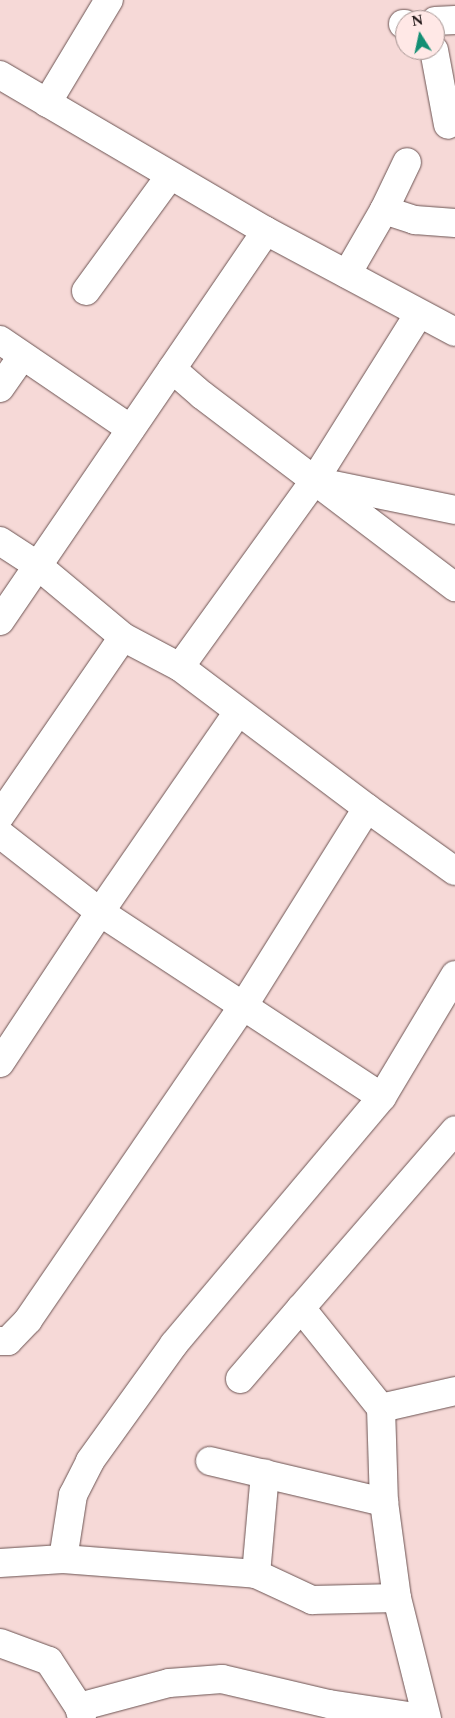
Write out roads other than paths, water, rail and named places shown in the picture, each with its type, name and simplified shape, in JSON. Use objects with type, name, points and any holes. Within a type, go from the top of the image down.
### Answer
[{"type":"street","points":[[47,103],[109,0]]},
{"type":"street","points":[[436,60],[448,125]]},
{"type":"street","points":[[0,74],[266,231],[347,274],[418,315],[455,332]]},
{"type":"street","points":[[347,274],[384,210],[408,162]]},
{"type":"street","points":[[86,291],[170,176]]},
{"type":"street","points":[[384,210],[415,220],[455,224]]},
{"type":"street","points":[[0,621],[266,231]]},
{"type":"street","points":[[180,667],[314,481],[418,315]]},
{"type":"street","points":[[0,340],[131,430]]},
{"type":"street","points":[[0,388],[22,356]]},
{"type":"street","points":[[172,370],[314,481],[455,587]]},
{"type":"street","points":[[314,481],[455,510]]},
{"type":"street","points":[[0,541],[37,566],[124,637],[180,667],[367,808],[455,871]]},
{"type":"street","points":[[0,816],[124,637]]},
{"type":"street","points":[[0,1063],[100,912],[238,712]]},
{"type":"street","points":[[0,1341],[8,1341],[28,1320],[244,1005],[367,808]]},
{"type":"street","points":[[0,834],[100,912],[382,1097]]},
{"type":"street","points":[[63,1559],[73,1495],[90,1461],[174,1344],[382,1097],[455,975]]},
{"type":"street","points":[[240,1379],[455,1130]]},
{"type":"street","points":[[301,1308],[381,1408],[384,1502],[397,1598],[427,1718]]},
{"type":"street","points":[[381,1408],[455,1391]]},
{"type":"street","points":[[210,1462],[265,1473],[384,1502]]},
{"type":"street","points":[[256,1574],[265,1473]]},
{"type":"street","points":[[0,1563],[63,1559],[256,1574],[312,1600],[397,1598]]},
{"type":"street","points":[[0,1643],[49,1661],[80,1712],[169,1683],[222,1679],[329,1704],[422,1718]]}]
